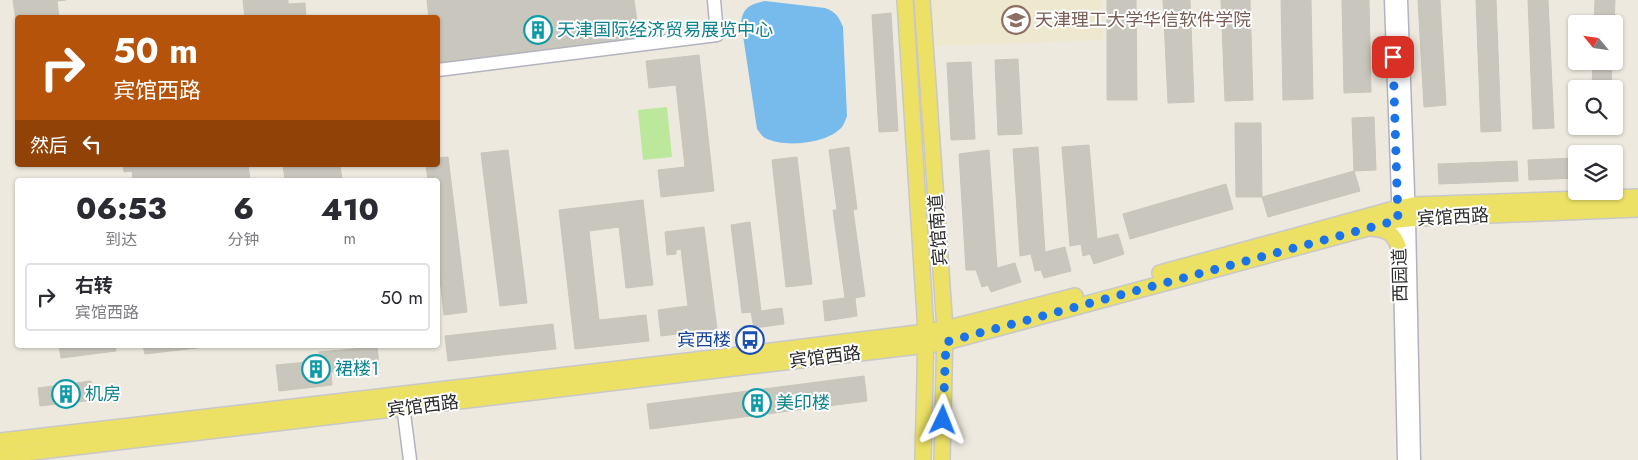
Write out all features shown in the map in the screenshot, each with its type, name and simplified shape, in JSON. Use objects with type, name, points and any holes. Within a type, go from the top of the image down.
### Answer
[{"type":"main road","name":"宾馆南道","points":[[905,0],[927,339],[923,460]]},
{"type":"main road","name":"宾馆南道","points":[[922,0],[946,335],[942,460]]},
{"type":"main road","name":"宾馆西路","points":[[0,456],[722,357],[927,339],[1090,293],[1367,222],[1401,217],[1638,197]]},
{"type":"main road","name":"宾馆西路","points":[[1401,217],[1638,209]]},
{"type":"main road","points":[[1367,222],[1392,234],[1404,249]]},
{"type":"main road","name":"宾馆西路","points":[[0,441],[402,401]]},
{"type":"street","points":[[440,70],[717,35],[714,0]]},
{"type":"street","name":"西园道","points":[[1391,0],[1414,460]]},
{"type":"street","name":"西园道","points":[[1401,0],[1401,217]]},
{"type":"street","name":"西园道","points":[[1404,249],[1404,460]]},
{"type":"street","points":[[402,401],[410,460]]},
{"type":"shaded area","name":"天津理工大学华信软件学院","points":[[929,0],[1101,0],[1103,40],[932,46]]},
{"type":"green space","points":[[667,107],[672,157],[643,160],[638,110]]},
{"type":"water","points":[[765,1],[825,8],[834,13],[842,23],[847,116],[842,127],[835,133],[816,141],[783,143],[765,138],[757,129],[741,22],[748,7]]},
{"type":"building","points":[[13,0],[66,0],[57,1],[59,15],[15,15]]},
{"type":"building","points":[[243,0],[288,0],[288,4],[305,3],[306,15],[245,15]]},
{"type":"building","name":"天津国际经济贸易展览中心","points":[[427,0],[634,0],[640,42],[440,66],[440,15],[429,15]]},
{"type":"building","points":[[1107,0],[1136,0],[1137,100],[1107,100]]},
{"type":"building","points":[[1163,0],[1190,0],[1194,102],[1168,103]]},
{"type":"building","points":[[1221,0],[1250,0],[1253,100],[1225,101]]},
{"type":"building","points":[[1281,0],[1311,0],[1313,99],[1283,100]]},
{"type":"building","points":[[1342,0],[1369,0],[1371,92],[1344,93]]},
{"type":"building","points":[[1418,0],[1440,0],[1446,105],[1424,107]]},
{"type":"building","points":[[1476,0],[1496,0],[1501,131],[1481,132]]},
{"type":"building","points":[[1528,0],[1548,0],[1554,128],[1533,129]]},
{"type":"building","points":[[1595,0],[1615,0],[1614,15],[1594,15]]},
{"type":"building","points":[[891,13],[898,131],[879,132],[872,15]]},
{"type":"building","points":[[699,55],[714,191],[661,197],[658,170],[685,167],[676,85],[649,88],[646,61]]},
{"type":"building","points":[[1018,59],[1022,134],[998,135],[995,60]]},
{"type":"building","points":[[971,62],[975,139],[951,140],[947,63]]},
{"type":"building","points":[[1593,70],[1612,70],[1611,80],[1592,80]]},
{"type":"building","points":[[1374,117],[1376,170],[1354,171],[1352,118]]},
{"type":"building","points":[[1235,123],[1261,123],[1262,197],[1236,197]]},
{"type":"building","points":[[1089,145],[1097,239],[1118,234],[1124,254],[1094,264],[1090,254],[1083,256],[1081,244],[1070,246],[1062,147]]},
{"type":"building","points":[[849,147],[857,209],[853,210],[865,296],[855,298],[857,316],[825,321],[823,301],[845,298],[833,210],[837,210],[829,150]]},
{"type":"building","points":[[1038,147],[1045,252],[1065,247],[1071,271],[1044,278],[1041,270],[1035,271],[1031,254],[1020,256],[1013,149]]},
{"type":"building","points":[[508,150],[527,303],[500,306],[481,153]]},
{"type":"building","points":[[989,150],[997,268],[1015,263],[1021,282],[991,292],[988,285],[982,287],[976,270],[966,270],[959,154]]},
{"type":"building","points":[[448,157],[467,312],[444,315],[440,279],[440,178],[428,178],[426,167],[440,167],[440,158]]},
{"type":"building","points":[[797,157],[812,284],[786,287],[772,160]]},
{"type":"building","points":[[1568,158],[1568,178],[1529,180],[1528,160]]},
{"type":"building","points":[[1517,161],[1518,181],[1439,184],[1438,164]]},
{"type":"building","points":[[123,167],[248,167],[250,178],[133,178],[132,171],[124,172]]},
{"type":"building","points":[[283,167],[340,167],[342,178],[285,178]]},
{"type":"building","points":[[1354,171],[1360,191],[1268,217],[1262,197]]},
{"type":"building","points":[[1226,184],[1233,209],[1130,239],[1123,214]]},
{"type":"building","points":[[643,200],[653,285],[626,288],[619,227],[589,231],[599,320],[646,315],[649,341],[575,349],[559,210]]},
{"type":"building","points":[[750,222],[761,311],[782,308],[784,324],[754,328],[751,312],[742,313],[731,225]]},
{"type":"building","points":[[704,227],[717,329],[661,336],[658,310],[688,306],[681,249],[676,250],[676,254],[667,255],[665,232]]},
{"type":"building","points":[[553,324],[556,349],[448,361],[445,336]]},
{"type":"building","points":[[59,348],[116,348],[116,351],[61,358]]},
{"type":"building","points":[[144,348],[196,348],[145,354]]},
{"type":"building","name":"裙楼1","points":[[377,348],[379,366],[331,372],[332,385],[279,391],[276,365],[319,361],[319,352]]},
{"type":"building","name":"美印楼","points":[[864,376],[867,401],[650,429],[647,404]]},
{"type":"building","name":"机房","points":[[91,381],[94,400],[40,406],[38,388]]},
{"type":"place","name":"天津理工大学华信软件学院","points":[[1016,20]]},
{"type":"place","name":"天津国际经济贸易展览中心","points":[[538,30]]},
{"type":"place","name":"宾西楼","points":[[750,340]]},
{"type":"place","name":"裙楼1","points":[[316,369]]},
{"type":"place","name":"机房","points":[[66,394]]},
{"type":"place","name":"美印楼","points":[[757,403]]},
{"type":"route","points":[[943,420],[946,342],[1398,220],[1393,57]]}]
